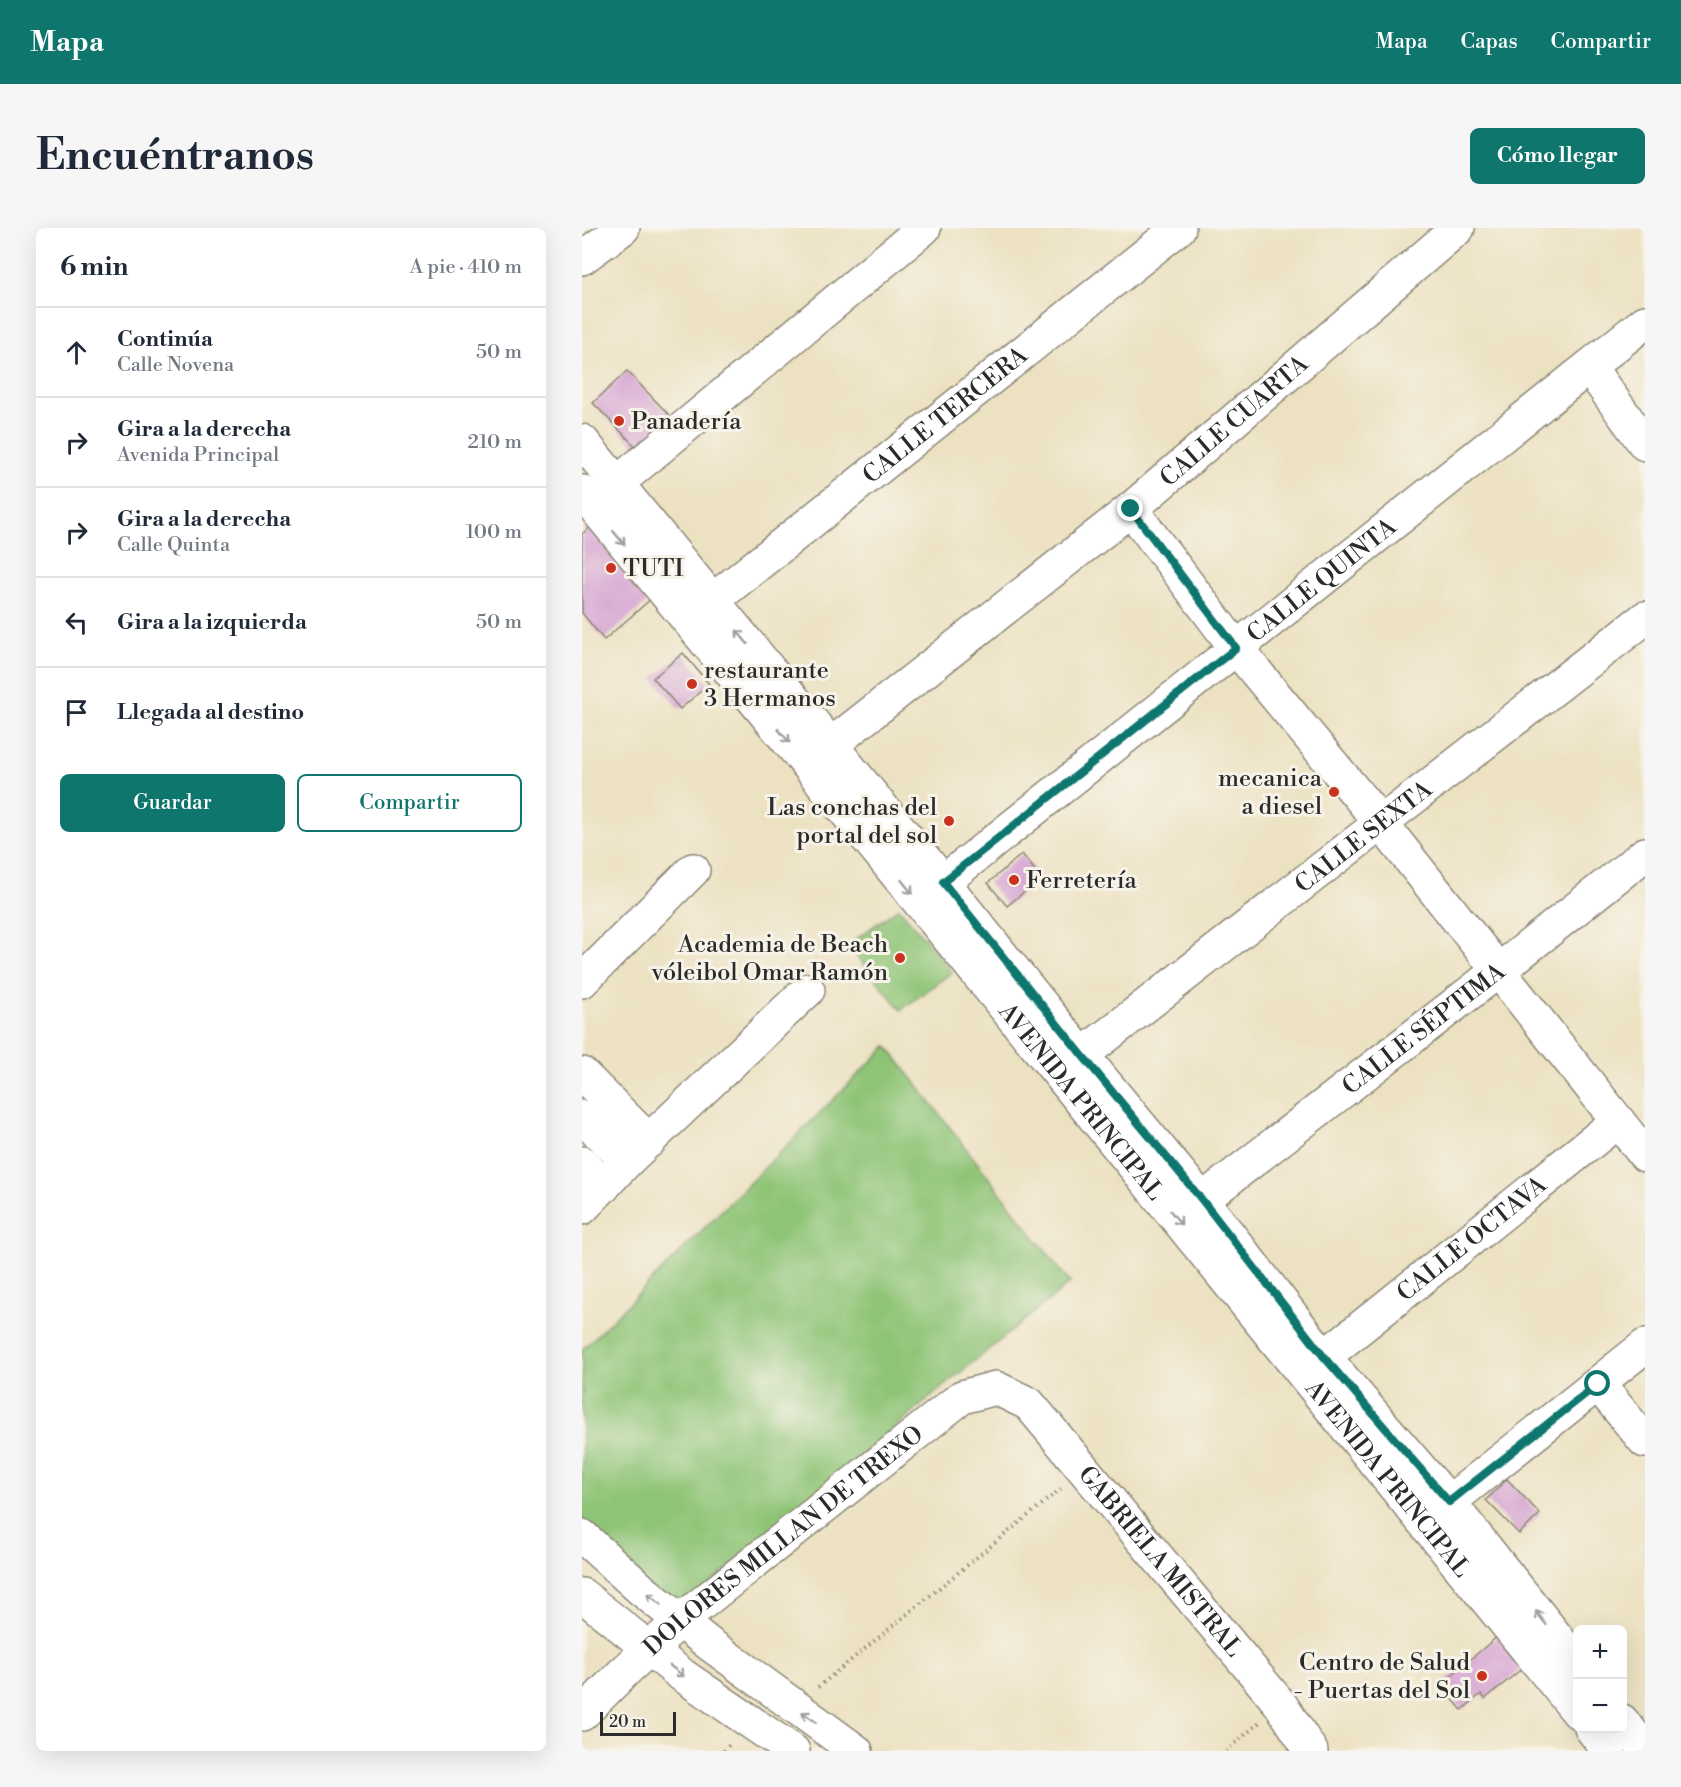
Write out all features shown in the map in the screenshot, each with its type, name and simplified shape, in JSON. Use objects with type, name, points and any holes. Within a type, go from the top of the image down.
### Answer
[{"type":"street","points":[[582,258],[623,228]]},
{"type":"street","points":[[616,484],[924,228]]},
{"type":"street","name":"CALLE TERCERA","points":[[712,601],[1179,228]]},
{"type":"street","name":"CALLE CUARTA","points":[[819,755],[1131,509],[1458,228]]},
{"type":"street","name":"CALLE QUINTA","points":[[943,882],[1645,322]]},
{"type":"street","points":[[1589,367],[1645,444]]},
{"type":"street","name":"AVENIDA PRINCIPAL","points":[[585,452],[616,484],[712,601],[819,755],[1573,1706]]},
{"type":"street","name":"AVENIDA PRINCIPAL","points":[[582,492],[819,755],[943,882],[1202,1200],[1324,1357],[1449,1502],[1573,1658]]},
{"type":"street","points":[[1131,509],[1236,648],[1645,1154]]},
{"type":"street","name":"CALLE SEXTA","points":[[1082,1055],[1645,618]]},
{"type":"street","name":"CALLE SÉPTIMA","points":[[1202,1200],[1645,854]]},
{"type":"street","points":[[582,981],[693,870]]},
{"type":"street","points":[[582,1163],[593,1197],[638,1151],[808,990]]},
{"type":"street","points":[[582,1074],[638,1151]]},
{"type":"street","points":[[582,1117],[638,1151]]},
{"type":"street","name":"CALLE OCTAVA","points":[[1324,1357],[1618,1121]]},
{"type":"street","points":[[1449,1502],[1645,1346]]},
{"type":"street","points":[[1598,1384],[1645,1441]]},
{"type":"street","name":"GABRIELA MISTRAL","points":[[996,1388],[1029,1404],[1281,1705],[1311,1751]]},
{"type":"street","name":"DOLORES MILLAN DE TREXO","points":[[582,1714],[681,1620],[962,1397],[996,1388]]},
{"type":"street","points":[[582,1536],[642,1590],[708,1643],[856,1751]]},
{"type":"street","points":[[582,1595],[682,1675],[793,1751]]},
{"type":"street","points":[[1624,1733],[1645,1749]]},
{"type":"path","points":[[794,1707],[1084,1469]]},
{"type":"path","points":[[1226,1751],[1281,1705]]},
{"type":"green space","name":"Academia de Beach vóleibol Omar Ramón","points":[[899,908],[952,972],[901,1010],[848,945]]},
{"type":"green space","points":[[887,1046],[1070,1283],[945,1385],[663,1623],[582,1541],[582,1350]]},
{"type":"building","points":[[627,371],[671,417],[638,449],[593,403]]},
{"type":"building","name":"TUTI","points":[[595,523],[660,591],[604,640],[582,613],[582,534]]},
{"type":"building","points":[[683,653],[709,684],[680,709],[653,678]]},
{"type":"building","name":"Ferretería","points":[[1022,854],[1041,878],[1007,906],[988,883]]},
{"type":"building","points":[[1507,1479],[1540,1514],[1519,1534],[1486,1500]]},
{"type":"building","name":"Centro de Salud - Puertas del Sol","points":[[1498,1636],[1524,1667],[1485,1699],[1481,1694],[1462,1710],[1440,1685]]},
{"type":"place","name":"Panadería","points":[[619,421]]},
{"type":"place","name":"TUTI","points":[[611,568]]},
{"type":"place","name":"restaurante 3 Hermanos","points":[[692,684]]},
{"type":"place","name":"mecanica a diesel","points":[[1334,792]]},
{"type":"place","name":"Las conchas del portal del sol","points":[[949,821]]},
{"type":"place","name":"Ferretería","points":[[1014,880]]},
{"type":"place","name":"Academia de Beach vóleibol Omar Ramón","points":[[900,958]]},
{"type":"place","name":"Centro de Salud - Puertas del Sol","points":[[1482,1676]]},
{"type":"route","points":[[1131,509],[1236,648],[943,882],[1202,1200],[1324,1357],[1449,1502],[1598,1384]]}]
